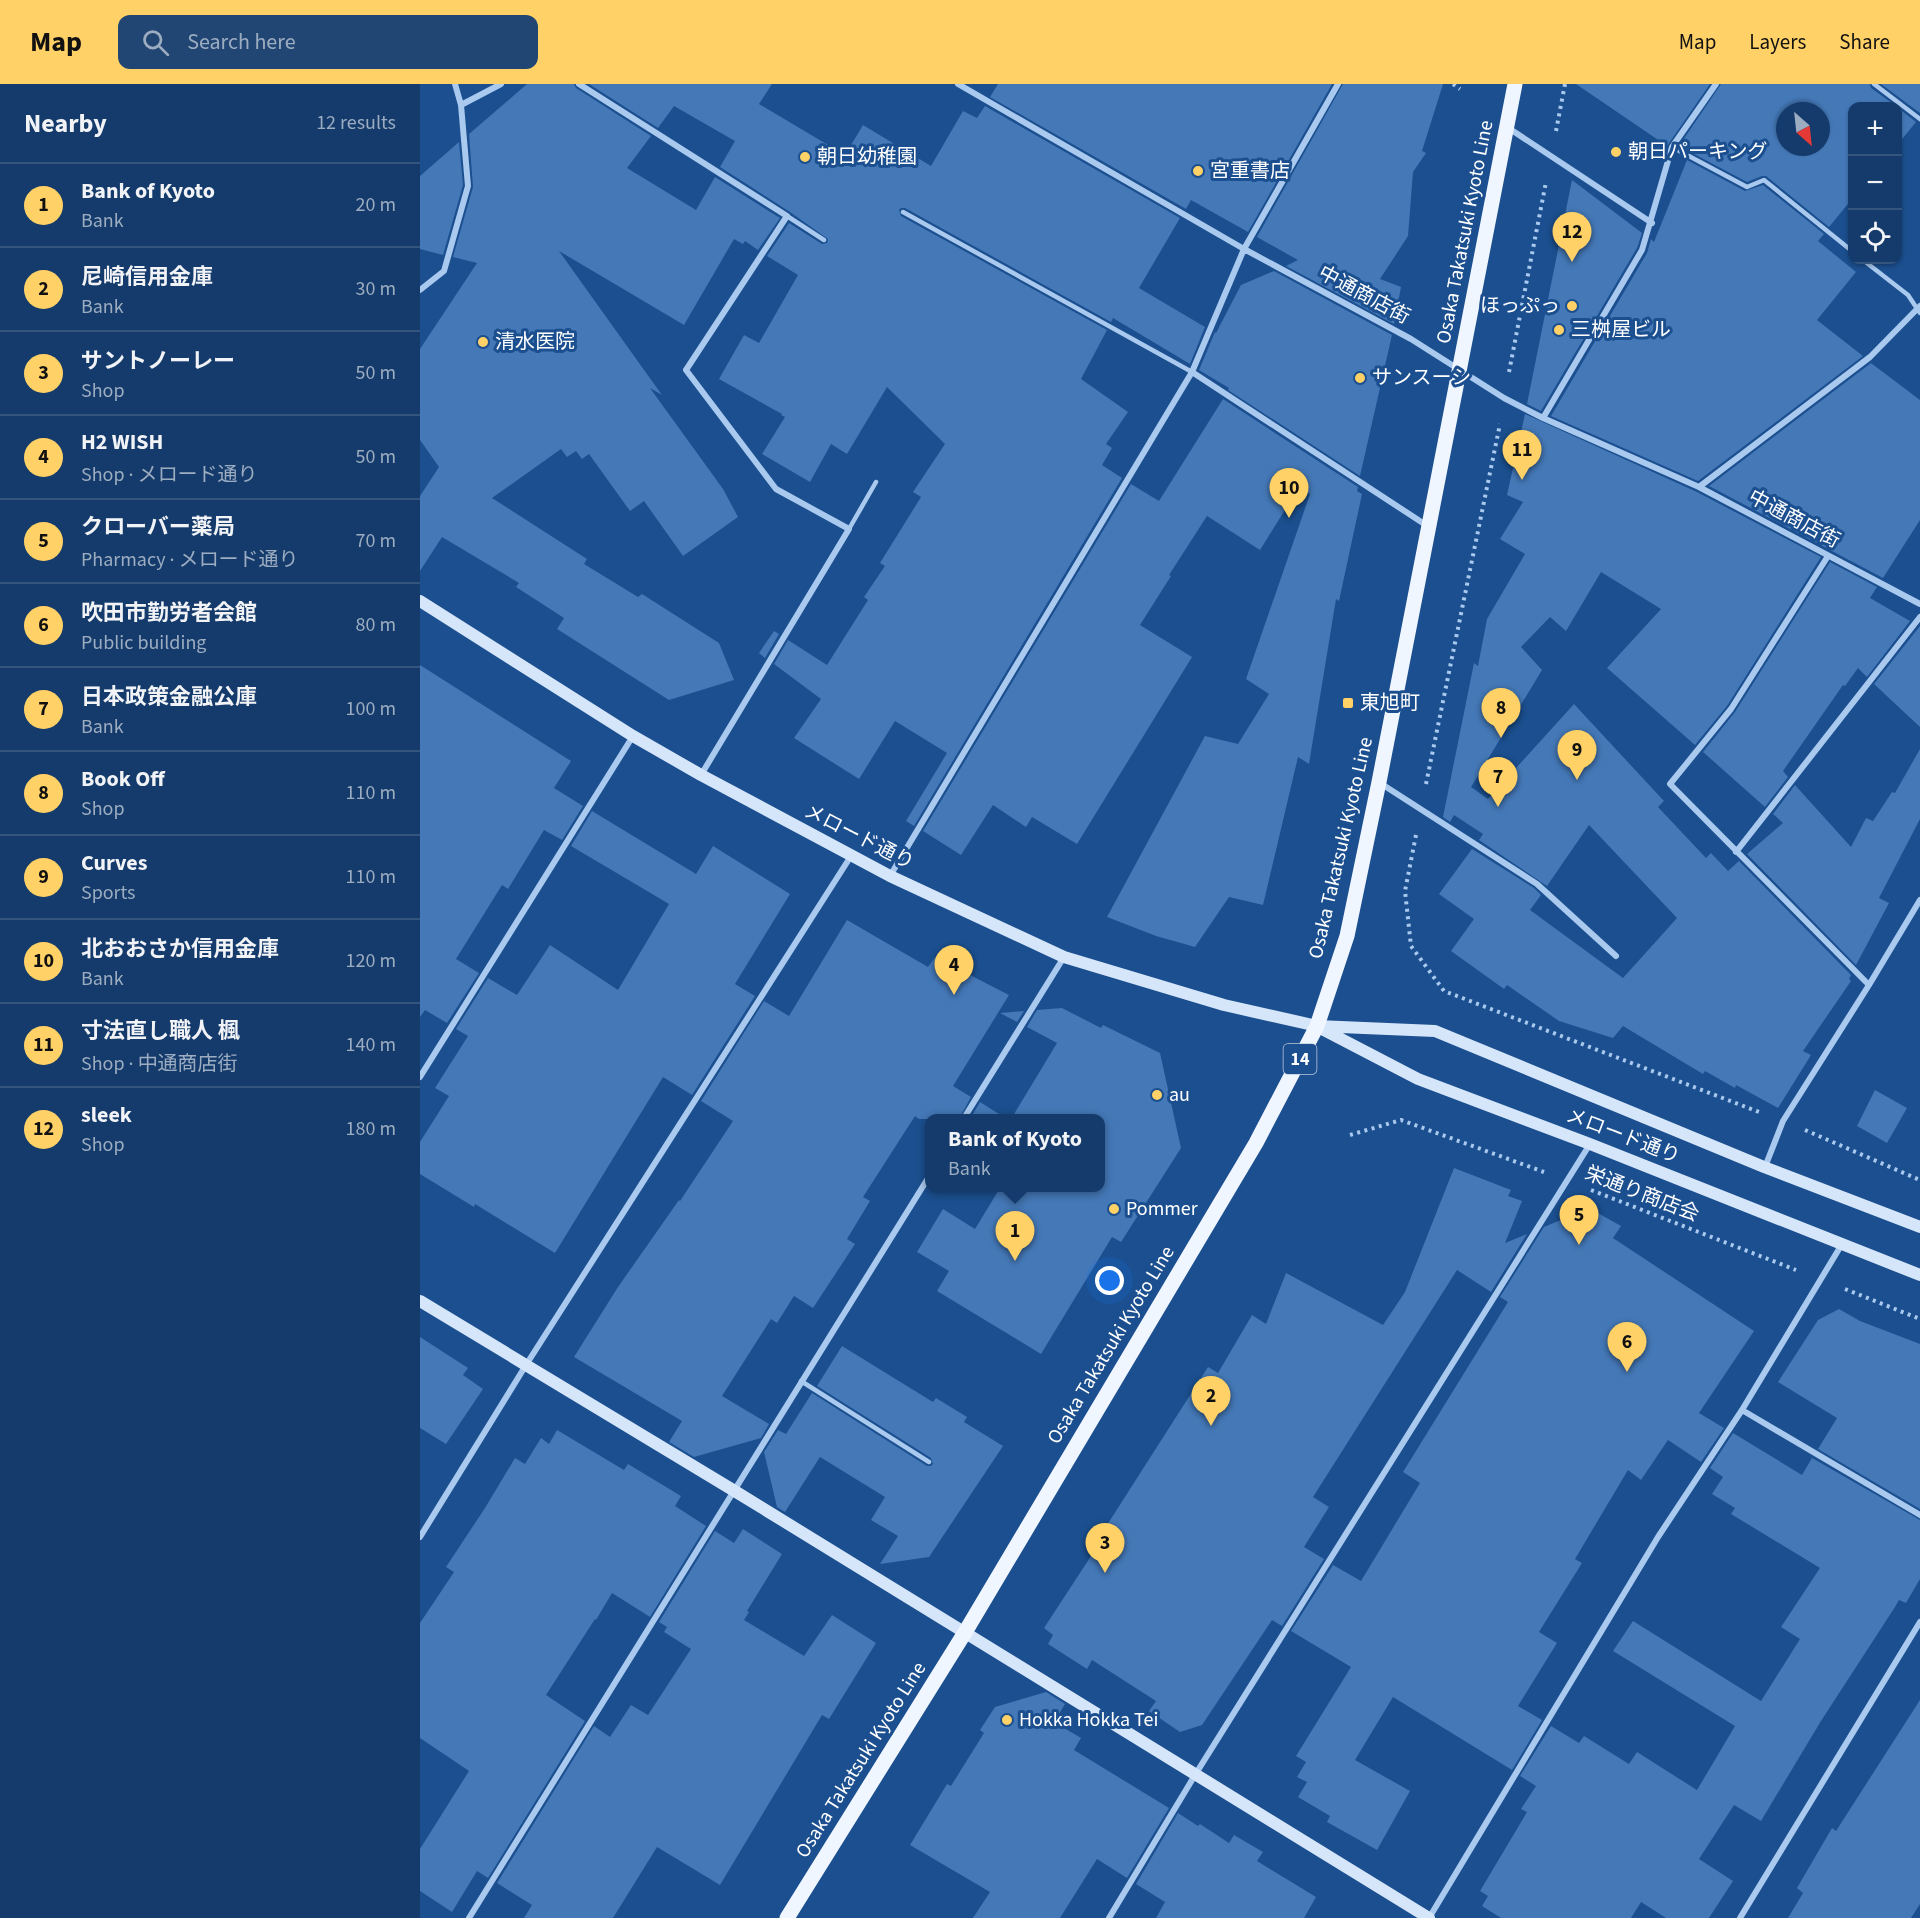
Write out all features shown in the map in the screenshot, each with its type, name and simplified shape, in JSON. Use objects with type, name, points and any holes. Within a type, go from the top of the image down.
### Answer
[{"type":"main road","name":"Osaka Takatsuki Kyoto Line","points":[[787,1918],[964,1634],[1256,1143],[1317,1026],[1347,936],[1515,84]]},
{"type":"street","points":[[420,290],[444,271],[468,186],[461,105],[454,84]]},
{"type":"street","points":[[461,105],[501,84]]},
{"type":"street","points":[[579,84],[787,216],[686,370],[776,489],[849,529],[701,775]]},
{"type":"street","name":"中通商店街","points":[[958,84],[1244,249],[1411,339],[1504,398],[1543,418],[1699,487],[1920,604]]},
{"type":"street","points":[[973,92],[978,84]]},
{"type":"street","points":[[890,876],[1192,372],[1244,249],[1338,84]]},
{"type":"street","points":[[1543,418],[1642,250],[1652,223],[1672,147],[1716,84]]},
{"type":"street","points":[[1507,127],[1652,223]]},
{"type":"street","points":[[1699,487],[1870,357],[1919,310]]},
{"type":"street","points":[[1192,372],[1429,528]]},
{"type":"street","points":[[1828,556],[1731,709],[1670,784],[1869,985]]},
{"type":"street","name":"メロード通り","points":[[420,600],[633,736],[701,775],[890,876],[1064,957],[1224,1005],[1317,1026],[1435,1031],[1764,1167],[1920,1227]]},
{"type":"street","points":[[1737,852],[1920,616]]},
{"type":"street","points":[[420,1077],[633,736]]},
{"type":"street","points":[[1379,782],[1537,884],[1616,956]]},
{"type":"street","points":[[420,1537],[526,1365],[851,856]]},
{"type":"street","points":[[1764,1167],[1783,1121],[1920,900]]},
{"type":"street","points":[[967,1114],[1064,957]]},
{"type":"street","name":"メロード通り","points":[[1317,1026],[1418,1079],[1590,1144],[1920,1275]]},
{"type":"street","points":[[1109,1918],[1195,1775],[1590,1144]]},
{"type":"street","points":[[469,1918],[925,1182]]},
{"type":"street","points":[[420,1300],[1429,1918],[1658,1537],[1742,1410],[1842,1243]]},
{"type":"street","points":[[1742,1410],[1920,1515]]},
{"type":"street","points":[[1740,1918],[1920,1622]]},
{"type":"lane","points":[[1874,84],[1920,119]]},
{"type":"lane","points":[[1672,147],[1747,187],[1764,180],[1848,248]]},
{"type":"lane","points":[[903,212],[1192,372]]},
{"type":"lane","points":[[787,216],[824,240]]},
{"type":"lane","points":[[1868,264],[1908,295],[1919,310]]},
{"type":"lane","points":[[849,529],[876,482]]},
{"type":"lane","points":[[801,1381],[929,1462]]},
{"type":"path","points":[[1453,84],[1460,89]]},
{"type":"path","points":[[1565,84],[1494,456],[1405,891],[1411,946],[1444,992],[1783,1121],[1920,1180]]},
{"type":"path","name":"栄通り商店会","points":[[1350,1135],[1401,1120],[1567,1181],[1920,1319]]},
{"type":"building","points":[[527,84],[574,84],[576,88],[651,136],[627,168],[696,210],[715,177],[780,218],[758,250],[745,241],[743,244],[734,239],[684,325],[559,251],[662,395],[650,388],[723,489],[738,517],[683,556],[644,501],[630,511],[589,454],[582,459],[576,451],[567,457],[561,449],[492,498],[587,559],[584,564],[638,597],[642,594],[719,643],[734,680],[669,700],[557,629],[564,618],[516,587],[519,583],[442,537],[420,571],[420,496],[439,467],[420,440],[420,349],[477,263],[453,257],[473,187],[469,134]]},
{"type":"building","points":[[589,84],[772,84],[759,104],[845,155],[863,125],[931,166],[963,111],[977,118],[985,106],[1180,218],[1139,288],[1205,327],[1190,364],[1113,318],[1111,322],[905,208],[899,210],[901,216],[1107,330],[1081,379],[1128,412],[1106,444],[1112,448],[1102,465],[1122,478],[914,826],[906,821],[947,753],[895,721],[859,779],[794,738],[821,699],[774,664],[788,640],[827,665],[868,600],[864,597],[885,566],[880,563],[921,497],[913,492],[945,444],[887,387],[847,454],[831,444],[810,482],[762,454],[785,417],[719,379],[744,335],[759,343],[798,275],[767,256],[789,223],[822,244],[827,243],[828,239],[720,167],[735,141],[674,106],[658,128]]},
{"type":"building","points":[[998,84],[1332,84],[1248,232],[1191,200],[1186,209],[990,97]]},
{"type":"building","points":[[1343,84],[1443,84],[1422,151],[1426,153],[1413,172],[1408,236],[1380,279],[1401,287],[1394,324],[1286,266],[1298,260],[1257,237]]},
{"type":"building","points":[[1576,84],[1710,84],[1667,146]]},
{"type":"building","points":[[1721,84],[1870,84],[1871,88],[1890,102],[1848,102],[1848,204],[1829,227],[1766,176],[1747,182],[1679,146]]},
{"type":"building","points":[[1881,84],[1920,84],[1920,113]]},
{"type":"building","points":[[1902,111],[1916,122],[1902,139]]},
{"type":"building","points":[[459,142],[463,185],[443,255],[420,249],[420,176]]},
{"type":"building","points":[[1687,160],[1745,191],[1763,185],[1824,234],[1818,241],[1856,272],[1817,320],[1863,356],[1698,481],[1551,416],[1647,253],[1651,239],[1654,242]]},
{"type":"building","points":[[1572,180],[1642,233],[1637,248],[1541,411],[1527,404]]},
{"type":"building","points":[[1274,271],[1392,335],[1360,476],[1199,370],[1215,332],[1241,285]]},
{"type":"building","points":[[1871,363],[1920,400],[1920,520],[1883,578],[1709,486]]},
{"type":"building","points":[[1223,399],[1358,487],[1357,491],[1362,494],[1339,601],[1336,599],[1309,764],[1298,757],[1263,905],[1229,897],[1195,947],[1156,936],[1107,917],[1205,736],[1238,744],[1269,694],[1246,679],[1310,494],[1298,489],[1260,550],[1207,516],[1140,625],[1192,657],[1077,844],[1032,817],[1026,827],[993,805],[961,855],[923,831],[1131,484],[1159,501]]},
{"type":"building","points":[[1525,414],[1697,492],[1821,557],[1727,706],[1695,745],[1607,668],[1661,609],[1601,572],[1566,631],[1550,617],[1521,647],[1542,670],[1471,787],[1488,799],[1574,704],[1664,801],[1658,807],[1706,858],[1711,853],[1728,871],[1739,861],[1851,975],[1849,979],[1851,981],[1803,1051],[1811,1055],[1778,1108],[1736,1085],[1735,1088],[1705,1071],[1703,1074],[1623,1026],[1613,1038],[1559,1021],[1507,985],[1504,989],[1451,951],[1474,919],[1439,894],[1472,849],[1534,888],[1541,895],[1530,910],[1623,978],[1677,918],[1589,825],[1547,886],[1479,840],[1483,834],[1454,815],[1450,822],[1443,817],[1474,663],[1478,666],[1487,619],[1525,554],[1500,539],[1523,502],[1507,495]]},
{"type":"building","points":[[1830,562],[1877,587],[1870,598],[1910,621],[1867,677],[1858,668],[1845,686],[1843,685],[1783,771],[1788,777],[1765,807],[1703,752],[1735,712]]},
{"type":"building","points":[[1920,626],[1920,727],[1874,684]]},
{"type":"building","points":[[774,631],[779,634],[765,658],[759,653]]},
{"type":"building","points":[[420,665],[571,761],[554,788],[583,806],[562,840],[544,830],[508,889],[502,885],[456,959],[479,973],[447,1023],[425,1010],[420,1017]]},
{"type":"building","points":[[1920,749],[1920,819],[1879,898],[1889,903],[1856,965],[1747,854],[1783,823],[1773,814],[1795,785],[1851,847],[1866,818],[1873,821],[1892,792],[1895,793]]},
{"type":"building","points":[[592,811],[696,874],[713,846],[790,894],[735,984],[755,996],[692,1095],[663,1077],[555,1253],[475,1204],[474,1207],[420,1174],[420,1142],[449,1096],[435,1088],[468,1036],[456,1029],[488,978],[517,995],[550,945],[618,990],[669,904],[571,846]]},
{"type":"building","points":[[847,920],[928,967],[935,957],[1009,995],[953,1086],[971,1097],[962,1114],[925,1114],[925,1119],[915,1116],[863,1197],[870,1201],[847,1239],[855,1244],[813,1308],[794,1296],[777,1323],[771,1319],[722,1396],[769,1424],[761,1438],[694,1457],[669,1442],[682,1421],[574,1357],[618,1287],[680,1201],[733,1121],[701,1101],[764,1001],[789,1016]]},
{"type":"building","points":[[1062,1008],[1101,1028],[1103,1025],[1160,1053],[1181,1148],[1121,1242],[1112,1237],[1041,1354],[937,1291],[949,1271],[917,1252],[943,1209],[975,1229],[998,1192],[1105,1192],[1105,1114],[1014,1114],[1057,1043],[1027,1027],[1037,1010]]},
{"type":"building","points":[[1024,1011],[1017,1022],[1000,1013]]},
{"type":"building","points":[[1875,1090],[1907,1108],[1887,1143],[1857,1126]]},
{"type":"building","points":[[980,1102],[999,1114],[973,1114]]},
{"type":"building","points":[[1454,1168],[1511,1190],[1508,1196],[1522,1201],[1505,1243],[1527,1234],[1491,1292],[1457,1270],[1313,1497],[1329,1507],[1304,1547],[1324,1559],[1282,1626],[1272,1620],[1202,1725],[1180,1732],[1149,1711],[1156,1701],[1092,1660],[1087,1669],[1048,1644],[1053,1635],[1044,1628],[1110,1527],[1107,1525],[1208,1367],[1218,1373],[1252,1315],[1266,1324],[1286,1273],[1383,1325],[1405,1292]]},
{"type":"building","points":[[1589,1208],[1621,1226],[1613,1238],[1754,1331],[1699,1413],[1724,1428],[1701,1462],[1668,1440],[1641,1480],[1628,1470],[1575,1559],[1582,1563],[1539,1632],[1557,1643],[1518,1706],[1542,1720],[1512,1770],[1393,1697],[1355,1760],[1410,1791],[1377,1850],[1327,1822],[1330,1816],[1298,1797],[1307,1782],[1297,1777],[1306,1762],[1296,1756],[1351,1667],[1291,1631],[1333,1565],[1361,1581],[1420,1483],[1403,1472],[1508,1302],[1500,1297],[1544,1227]]},
{"type":"building","points":[[1839,1309],[1860,1321],[1920,1344],[1920,1509],[1818,1449],[1837,1418],[1778,1382],[1818,1320]]},
{"type":"building","points":[[420,1337],[468,1368],[463,1375],[483,1389],[446,1444],[420,1428]]},
{"type":"building","points":[[842,1346],[933,1402],[936,1398],[967,1417],[964,1422],[1003,1446],[929,1557],[880,1564],[898,1536],[871,1520],[885,1497],[820,1457],[785,1512],[777,1507],[764,1452],[778,1430],[786,1434],[812,1393],[927,1466],[933,1464],[931,1458],[817,1386]]},
{"type":"building","points":[[557,1430],[624,1470],[628,1464],[681,1496],[675,1506],[706,1526],[650,1617],[612,1593],[546,1695],[585,1721],[488,1878],[477,1871],[452,1912],[420,1891],[420,1849],[469,1771],[420,1738],[420,1623],[454,1572],[446,1567],[515,1458],[525,1464],[541,1438],[549,1444]]},
{"type":"building","points":[[1733,1433],[1802,1475],[1812,1458],[1920,1520],[1920,1579],[1906,1603],[1899,1600],[1821,1721],[1761,1821],[1734,1805],[1699,1859],[1733,1881],[1709,1918],[1666,1918],[1641,1902],[1631,1918],[1501,1918],[1482,1906],[1488,1896],[1480,1891],[1527,1812],[1521,1809],[1536,1786],[1520,1776],[1551,1726],[1579,1743],[1584,1736],[1629,1764],[1637,1752],[1697,1790],[1735,1726],[1613,1651],[1633,1621],[1761,1701],[1800,1639],[1781,1627],[1820,1568],[1731,1514],[1735,1508],[1712,1494],[1723,1477],[1710,1468]]},
{"type":"building","points":[[743,1529],[782,1554],[747,1611],[749,1612],[744,1620],[804,1656],[832,1615],[876,1643],[829,1719],[822,1715],[720,1885],[657,1847],[613,1918],[524,1918],[532,1905],[497,1883],[594,1726],[610,1737],[631,1705],[648,1715],[691,1649],[664,1632],[667,1627],[659,1622],[715,1531],[734,1543]]},
{"type":"building","points":[[1046,1692],[1065,1704],[1054,1722],[1081,1738],[1074,1750],[1169,1808],[1127,1878],[1097,1859],[1060,1918],[973,1918],[990,1892],[910,1845],[947,1784],[951,1786],[984,1733],[980,1730],[995,1707]]},
{"type":"building","points":[[1920,1700],[1920,1904],[1911,1918],[1788,1918],[1803,1893],[1797,1888],[1832,1828],[1836,1831]]},
{"type":"building","points":[[1178,1813],[1229,1843],[1234,1835],[1263,1852],[1257,1861],[1316,1897],[1304,1918],[1156,1918],[1165,1902],[1136,1884]]},
{"type":"place","name":"朝日パーキング","points":[[1616,152]]},
{"type":"place","name":"朝日幼稚園","points":[[805,157]]},
{"type":"place","name":"宮重書店","points":[[1198,171]]},
{"type":"place","name":"sleek","points":[[1572,262]]},
{"type":"place","name":"ほっぷっ","points":[[1572,306]]},
{"type":"place","name":"三桝屋ビル","points":[[1559,330]]},
{"type":"place","name":"清水医院","points":[[483,342]]},
{"type":"place","name":"サンスーシ","points":[[1360,378]]},
{"type":"place","name":"寸法直し職人 楓","points":[[1522,480]]},
{"type":"place","name":"北おおさか信用金庫","points":[[1289,518]]},
{"type":"place","name":"東旭町","points":[[1348,703]]},
{"type":"place","name":"Book Off","points":[[1501,738]]},
{"type":"place","name":"Curves","points":[[1577,780]]},
{"type":"place","name":"日本政策金融公庫","points":[[1498,807]]},
{"type":"place","name":"H2 WISH","points":[[954,995]]},
{"type":"place","name":"au","points":[[1157,1095]]},
{"type":"place","name":"Pommer","points":[[1114,1209]]},
{"type":"place","name":"クローバー薬局","points":[[1579,1245]]},
{"type":"place","name":"Bank of Kyoto","points":[[1015,1261]]},
{"type":"place","name":"吹田市勤労者会館","points":[[1627,1372]]},
{"type":"place","name":"尼崎信用金庫","points":[[1211,1426]]},
{"type":"place","name":"サントノーレー","points":[[1105,1573]]},
{"type":"place","name":"Hokka Hokka Tei","points":[[1007,1720]]}]
